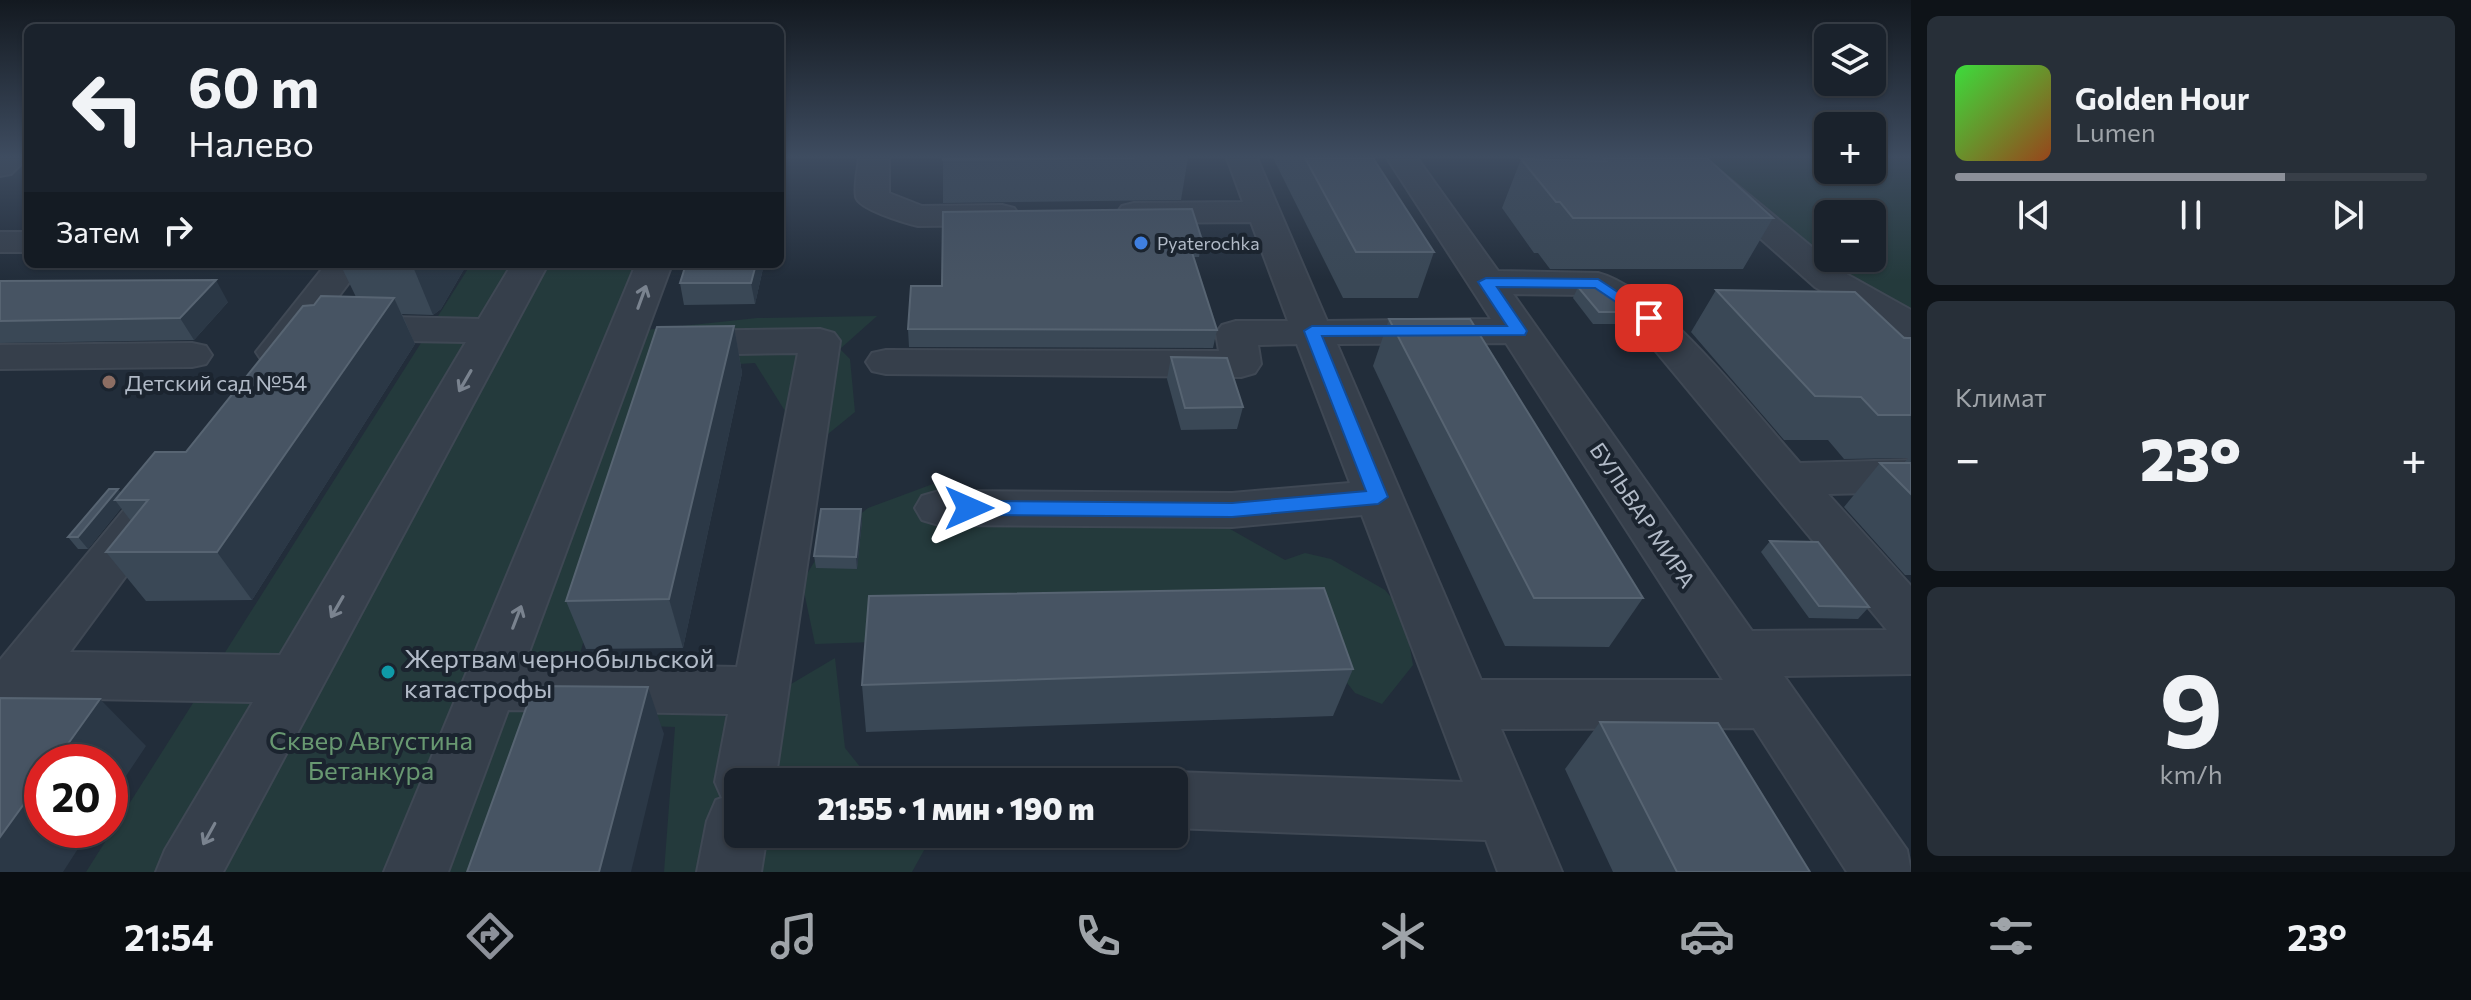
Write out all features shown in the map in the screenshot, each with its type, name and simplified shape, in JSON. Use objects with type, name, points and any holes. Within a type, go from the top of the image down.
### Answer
[{"type":"street","points":[[874,199],[918,216],[1028,215]]},
{"type":"street","points":[[1259,199],[1530,872]]},
{"type":"street","name":"БУЛЬВАР МИРА","points":[[1430,199],[1884,872]]},
{"type":"street","points":[[1733,199],[1828,279],[1911,326]]},
{"type":"street","points":[[1107,214],[1264,212]]},
{"type":"street","points":[[0,242],[24,242]]},
{"type":"street","points":[[246,389],[342,268]]},
{"type":"street","points":[[188,872],[528,268]]},
{"type":"street","points":[[416,872],[652,268]]},
{"type":"street","points":[[1486,282],[1598,284],[1649,318],[1911,622]]},
{"type":"street","points":[[295,327],[493,331]]},
{"type":"street","points":[[886,362],[1241,364],[1236,333],[1519,331]]},
{"type":"street","points":[[624,344],[820,341],[747,768]]},
{"type":"street","points":[[0,357],[192,355]]},
{"type":"street","points":[[10,689],[178,476]]},
{"type":"street","points":[[1788,479],[1911,476]]},
{"type":"street","points":[[939,508],[1232,510],[1378,497]]},
{"type":"street","points":[[1737,654],[1911,652]]},
{"type":"street","points":[[10,689],[296,679]]},
{"type":"street","points":[[490,686],[760,691]]},
{"type":"street","points":[[1462,705],[1771,704]]},
{"type":"street","points":[[1188,801],[1506,812]]},
{"type":"street","points":[[729,872],[733,848]]},
{"type":"green space","points":[[1751,199],[1911,199],[1911,313],[1845,272],[1886,272],[1886,200],[1814,200],[1814,253]]},
{"type":"green space","name":"Сквер Августина Бетанкура","points":[[468,268],[667,268],[645,330],[757,318],[877,316],[840,349],[850,359],[855,412],[828,434],[808,438],[795,427],[755,363],[660,369],[578,661],[732,719],[835,658],[845,748],[861,768],[724,768],[724,848],[925,848],[912,872],[664,872],[675,727],[570,723],[491,872],[86,872],[101,848],[128,848],[128,806]]},
{"type":"green space","points":[[941,481],[974,510],[1041,527],[1121,498],[1147,492],[1170,495],[1285,560],[1305,553],[1331,559],[1385,590],[1404,613],[1413,665],[1382,704],[1355,693],[1303,627],[815,644],[802,582],[827,541],[868,508]]},
{"type":"building","points":[[1327,199],[1399,199],[1434,252],[1356,252]]},
{"type":"building","points":[[1553,199],[1752,199],[1773,218],[1573,218],[1560,202]]},
{"type":"building","points":[[1192,209],[1202,240],[1188,240],[1217,330],[908,329],[911,286],[942,286],[943,212]]},
{"type":"building","points":[[685,268],[755,268],[751,283],[680,283]]},
{"type":"building","points":[[216,280],[180,318],[0,321],[0,281]]},
{"type":"building","points":[[1578,287],[1595,287],[1632,312],[1599,312]]},
{"type":"building","points":[[1716,290],[1855,292],[1904,338],[1911,338],[1911,415],[1878,415],[1861,397],[1815,396]]},
{"type":"building","points":[[321,296],[394,298],[217,552],[106,552],[148,500],[115,500],[155,452],[186,452],[303,306],[314,305]]},
{"type":"building","points":[[1389,319],[1470,319],[1643,598],[1534,598]]},
{"type":"building","points":[[734,326],[669,599],[566,601],[657,327]]},
{"type":"building","points":[[1171,357],[1227,358],[1243,407],[1185,408]]},
{"type":"building","points":[[1880,463],[1911,463],[1911,494]]},
{"type":"building","points":[[109,489],[118,489],[78,537],[68,537]]},
{"type":"building","points":[[821,509],[861,509],[856,557],[814,556]]},
{"type":"building","points":[[1770,541],[1818,542],[1869,607],[1819,606]]},
{"type":"building","points":[[1324,588],[1353,669],[862,685],[869,596]]},
{"type":"building","points":[[534,686],[648,687],[599,872],[467,872]]},
{"type":"building","points":[[0,698],[100,699],[68,744],[24,744],[24,804],[0,837]]},
{"type":"building","points":[[1600,722],[1718,723],[1810,872],[1677,872]]},
{"type":"place","name":"Pyaterochka","points":[[1141,243]]},
{"type":"place","name":"Детский сад №54","points":[[109,382]]},
{"type":"place","name":"Жертвам чернобыльской катастрофы","points":[[388,672]]},
{"type":"route","points":[[969,508],[1232,510],[1378,497],[1312,331],[1519,331],[1486,282],[1598,284],[1649,318]]}]
